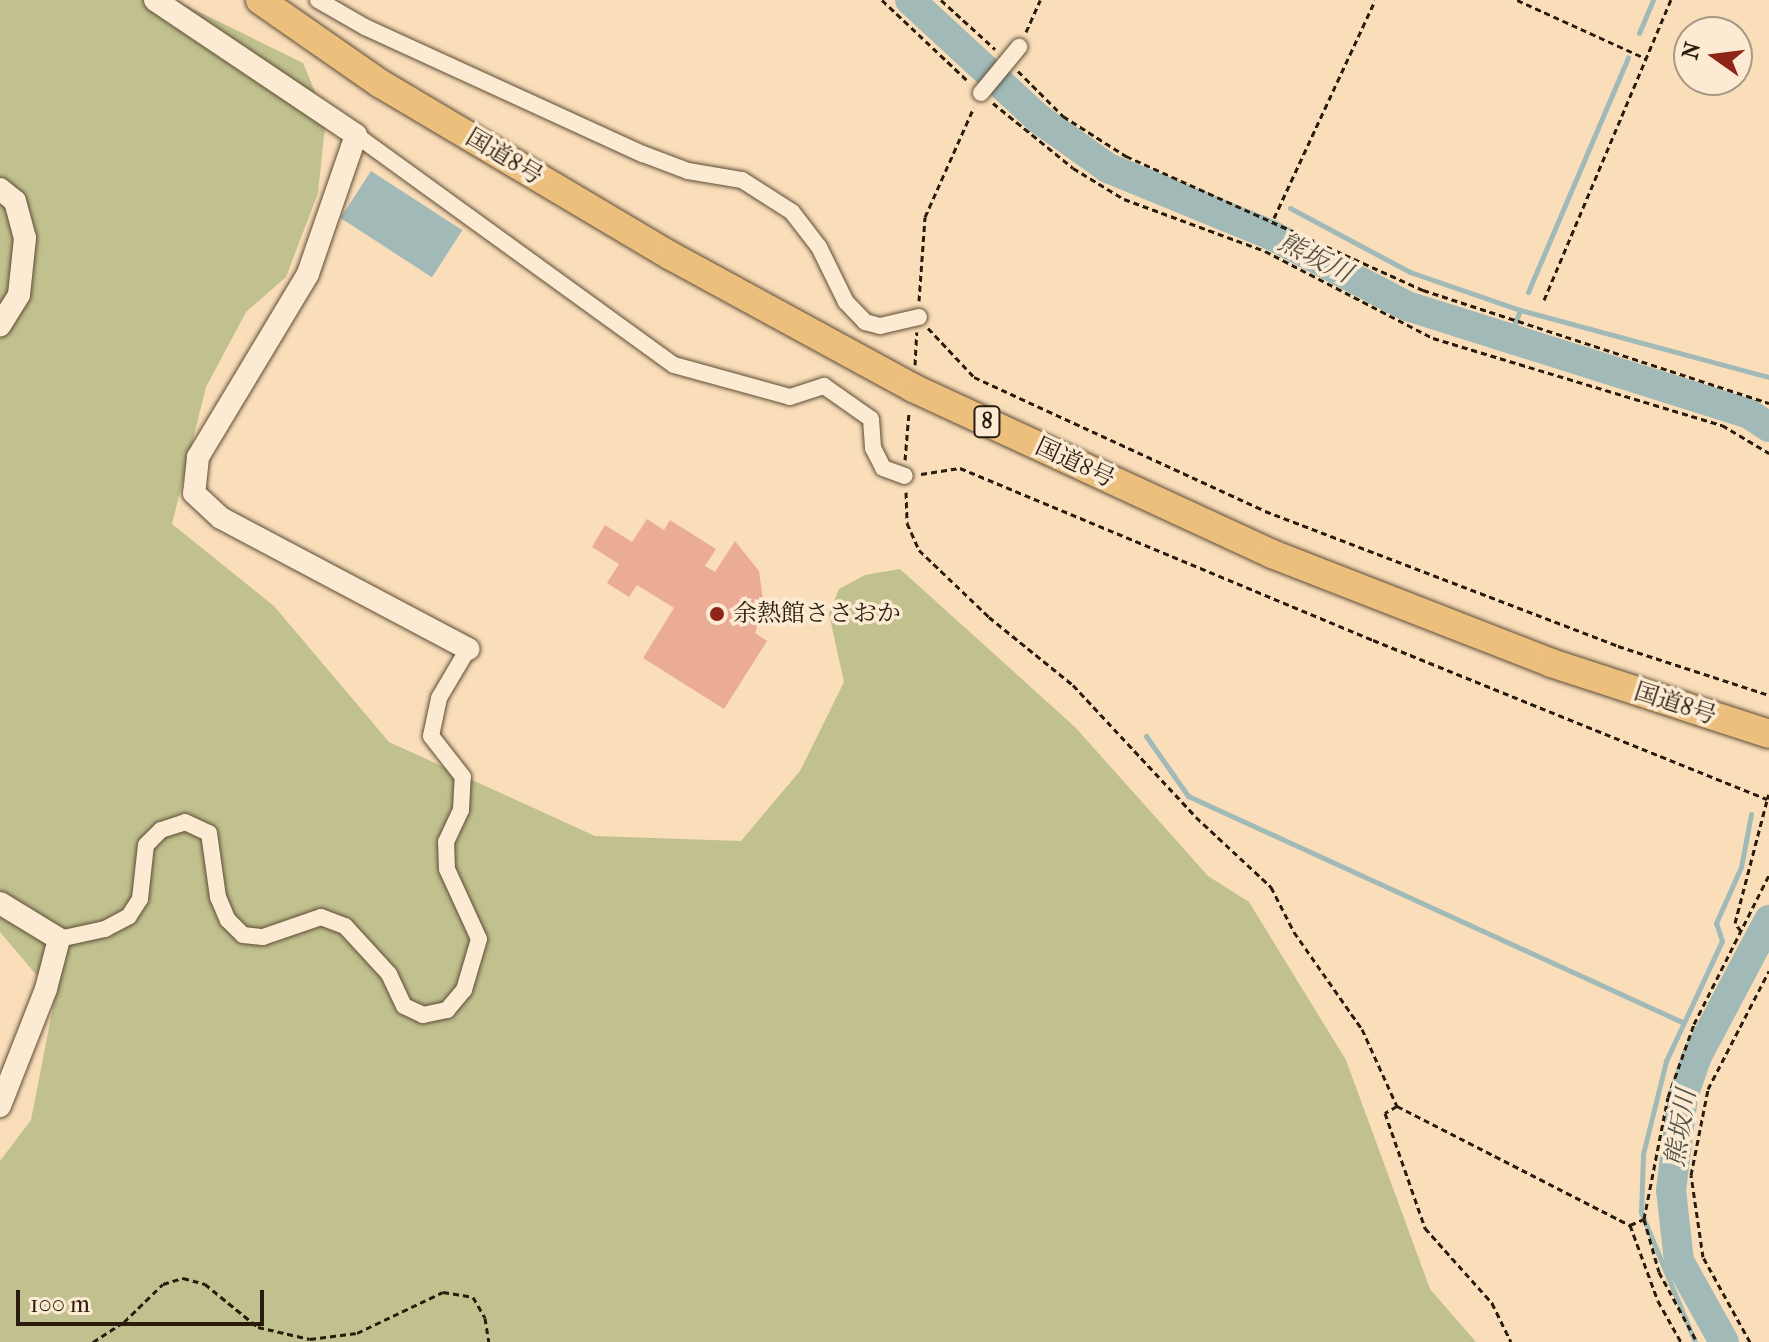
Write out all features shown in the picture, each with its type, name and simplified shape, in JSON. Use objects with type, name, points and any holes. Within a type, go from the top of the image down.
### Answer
[{"type":"highway","name":"国道8号","points":[[260,0],[381,84],[605,217],[913,388],[1272,554],[1551,663],[1769,734]]},
{"type":"street","points":[[155,0],[356,135],[674,365],[790,397],[824,386],[871,419],[873,448],[883,468],[905,476]]},
{"type":"street","points":[[318,0],[365,27],[643,154],[688,171],[742,180],[792,212],[819,247],[846,302],[865,322],[880,326],[919,317]]},
{"type":"street","points":[[981,93],[1010,62],[1019,47]]},
{"type":"street","points":[[0,903],[59,939],[105,929],[129,916],[140,899],[146,845],[161,830],[185,822],[209,833],[218,897],[228,920],[243,935],[263,937],[321,917],[353,930],[389,974],[404,1006],[423,1015],[447,1010],[464,990],[479,939],[447,869],[446,842],[461,810],[463,777],[437,750],[431,736],[439,698],[468,649],[221,518],[194,493],[198,457],[308,274],[356,135]]},
{"type":"street","points":[[0,189],[15,201],[25,238],[19,295],[0,326]]},
{"type":"street","points":[[0,1106],[46,989],[59,939]]},
{"type":"path","points":[[882,0],[981,93],[1073,168],[1124,199],[1265,251],[1433,338],[1722,425],[1769,453]]},
{"type":"path","points":[[941,0],[1010,62],[1063,116],[1126,156],[1274,218],[1456,302],[1769,403]]},
{"type":"path","points":[[1019,47],[1040,0]]},
{"type":"path","points":[[1274,218],[1375,0]]},
{"type":"path","points":[[1517,0],[1645,58]]},
{"type":"path","points":[[1544,300],[1671,0]]},
{"type":"path","points":[[981,93],[925,217],[905,476],[907,523],[919,550],[989,617],[1073,685],[1196,817],[1271,887],[1294,932],[1362,1029],[1397,1106],[1630,1225],[1658,1301],[1681,1342]]},
{"type":"path","points":[[919,317],[974,377],[1265,511],[1618,646],[1769,695]]},
{"type":"path","points":[[905,476],[960,468],[1768,796],[1735,923],[1741,931]]},
{"type":"path","points":[[1697,1342],[1659,1272],[1644,1219],[1668,1097],[1694,1024],[1769,875]]},
{"type":"path","points":[[1750,1342],[1703,1257],[1691,1175],[1708,1089],[1769,971]]},
{"type":"path","points":[[1397,1106],[1385,1113],[1425,1228],[1492,1303],[1511,1342]]},
{"type":"path","points":[[1630,1225],[1644,1219]]},
{"type":"path","points":[[93,1342],[124,1322],[163,1284],[183,1278],[205,1284],[258,1327],[310,1339],[357,1333],[443,1292],[473,1297],[485,1318],[489,1342]]},
{"type":"green space","points":[[0,0],[175,0],[303,63],[326,118],[318,193],[286,277],[246,312],[206,387],[172,524],[274,606],[389,742],[595,836],[741,841],[800,771],[844,682],[829,614],[839,589],[865,575],[900,569],[1076,728],[1208,876],[1249,902],[1346,1060],[1430,1289],[1476,1342],[0,1342],[0,1161],[31,1120],[55,997],[0,932]]},
{"type":"water","points":[[371,171],[462,230],[432,277],[341,218]]},
{"type":"building","name":"余熱館ささおか","points":[[647,519],[664,530],[670,520],[716,549],[705,566],[715,572],[735,541],[759,571],[764,607],[755,633],[767,641],[724,709],[643,658],[674,608],[637,585],[629,597],[607,583],[619,564],[592,547],[605,525],[632,542]]},
{"type":"waterway","name":"熊坂川","points":[[910,0],[1039,119],[1108,168],[1271,235],[1407,306],[1749,414],[1769,427]]},
{"type":"waterway","points":[[1639,33],[1653,0]]},
{"type":"waterway","points":[[1528,292],[1628,57]]},
{"type":"waterway","points":[[1290,208],[1410,272],[1520,310],[1769,377]]},
{"type":"waterway","points":[[1509,340],[1520,310]]},
{"type":"waterway","points":[[1146,736],[1188,796],[1682,1022]]},
{"type":"waterway","points":[[1695,1342],[1641,1212],[1643,1154],[1666,1061],[1722,941],[1716,923],[1741,867],[1751,814]]},
{"type":"waterway","name":"熊坂川","points":[[1724,1342],[1679,1261],[1671,1190],[1683,1096],[1697,1056],[1769,920]]},
{"type":"place","name":"余熱館ささおか","points":[[717,614]]}]
